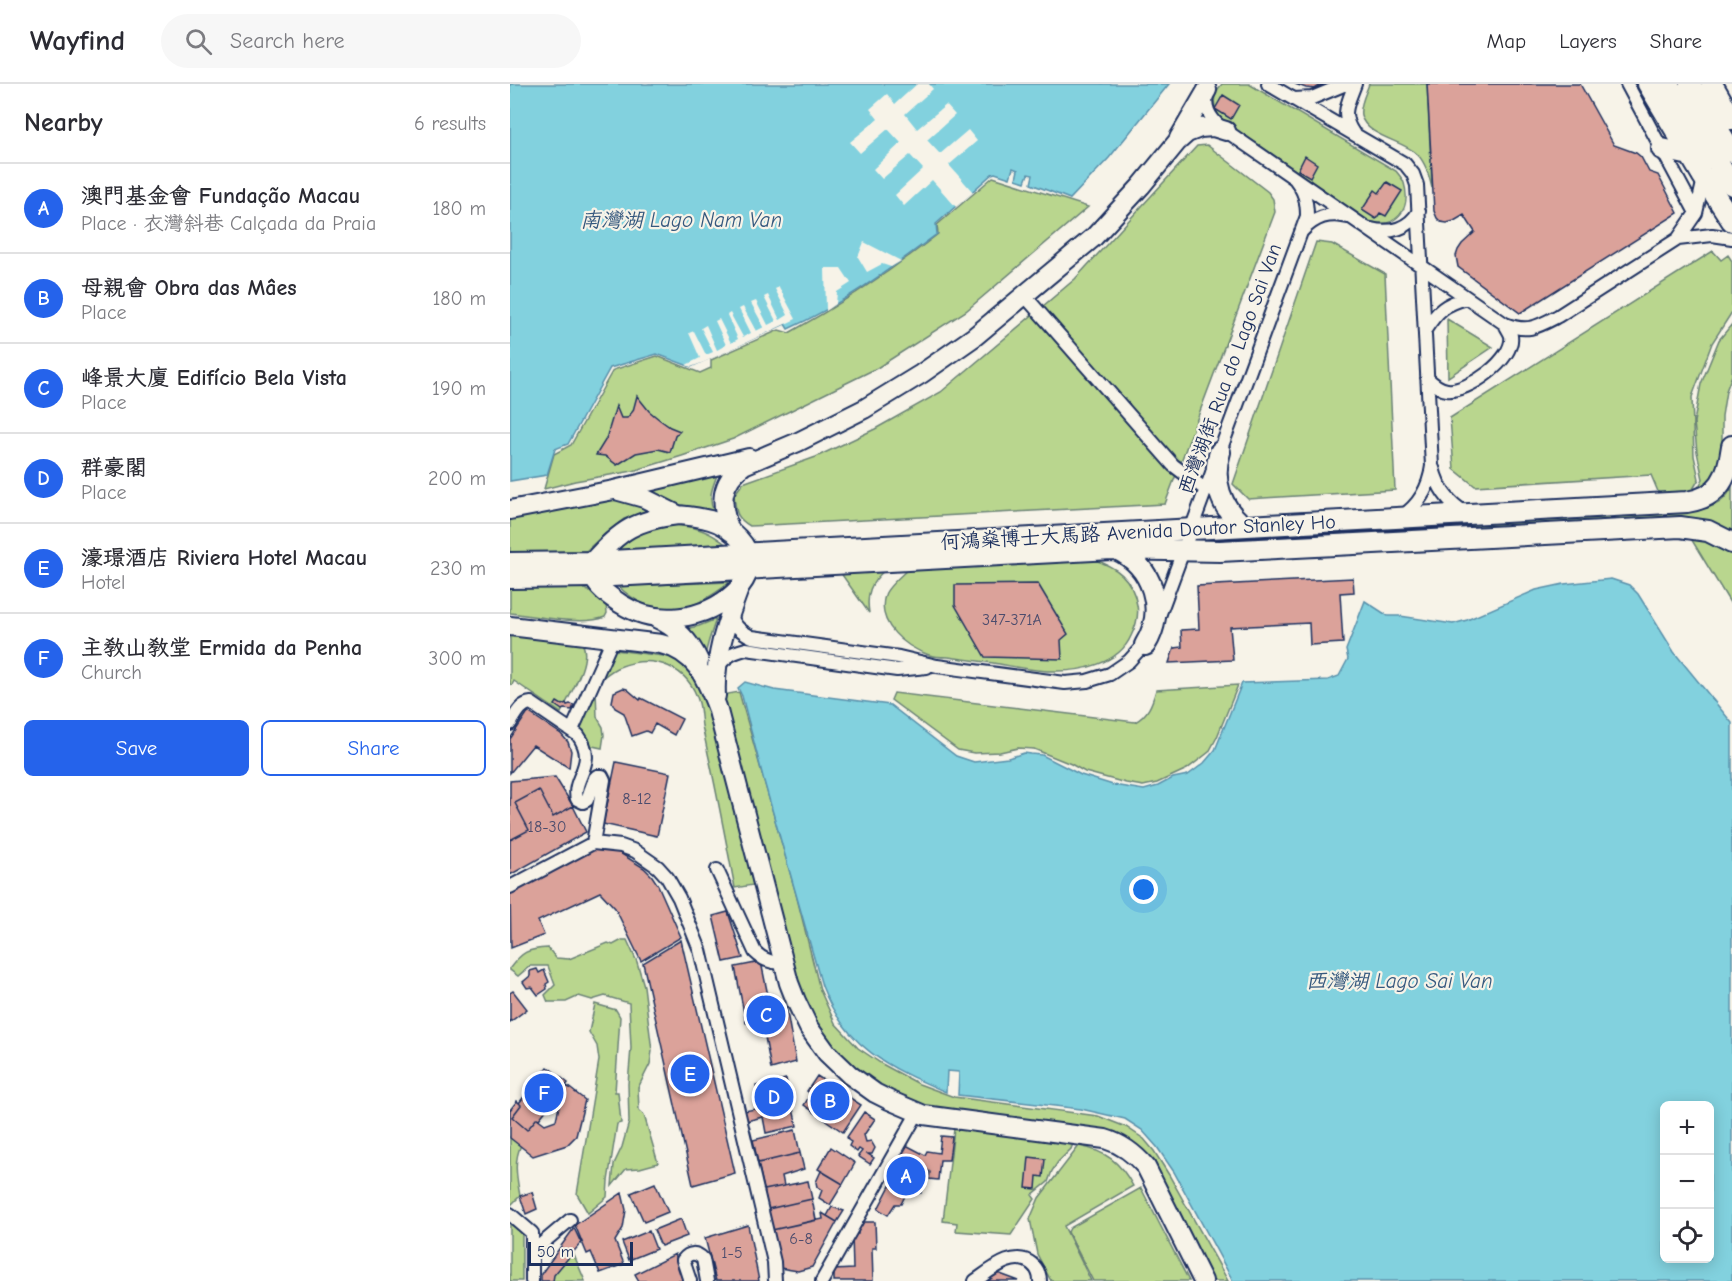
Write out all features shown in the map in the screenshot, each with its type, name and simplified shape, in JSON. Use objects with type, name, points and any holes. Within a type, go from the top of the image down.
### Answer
[{"type":"main road","points":[[1648,84],[1732,221]]},
{"type":"main road","points":[[1668,84],[1732,185]]},
{"type":"main road","points":[[1690,84],[1732,152]]},
{"type":"main road","points":[[1712,84],[1732,119]]},
{"type":"main road","points":[[1662,149],[1690,155]]},
{"type":"main road","name":"何鴻燊博士大馬路 Avenida Doutor Stanley Ho","points":[[746,569],[1191,529],[1699,500],[1715,492],[1720,485],[1728,467],[1732,446]]},
{"type":"main road","points":[[1220,452],[1216,474],[1220,495],[1234,518],[1244,526]]},
{"type":"main road","name":"何鴻燊博士大馬路 Avenida Doutor Stanley Ho","points":[[510,563],[592,569],[746,569],[1116,549],[1220,551],[1680,527],[1708,531],[1732,543]]},
{"type":"main road","points":[[1116,549],[1130,556],[1141,567],[1153,590],[1156,605],[1155,621],[1145,645]]},
{"type":"main road","name":"何鴻燊博士大馬路 Avenida Doutor Stanley Ho","points":[[510,578],[592,569]]},
{"type":"street","points":[[1268,84],[1405,164],[1413,174],[1417,185],[1419,211],[1432,461],[1435,478],[1443,493],[1467,514]]},
{"type":"street","points":[[1293,99],[1312,98],[1346,84]]},
{"type":"street","points":[[1355,84],[1346,109],[1347,122],[1353,133],[1360,138]]},
{"type":"street","points":[[1627,84],[1696,213]]},
{"type":"street","points":[[1209,87],[1206,100],[1207,110],[1212,119],[1504,324],[1515,328],[1527,329],[1540,326],[1677,239],[1696,213],[1703,183],[1702,175]]},
{"type":"street","points":[[1177,142],[1209,87]]},
{"type":"street","points":[[1312,110],[1331,113],[1344,106],[1349,100]]},
{"type":"street","points":[[1203,1281],[1146,1167],[1124,1146],[1105,1139],[924,1115],[889,1100],[862,1084],[827,1053],[809,1028],[789,983],[717,706],[712,678],[721,640],[746,569],[725,518],[723,501],[731,475],[744,465],[798,442],[864,409],[921,374],[974,337],[1094,237],[1187,133],[1200,128],[1213,127],[1226,130]]},
{"type":"street","name":"西灣湖街 Rua do Lago Sai Van","points":[[730,613],[734,624],[742,632],[752,637],[899,657],[937,666],[1057,683],[1080,683],[1095,680],[1116,670],[1135,656],[1145,645],[1156,625],[1307,216],[1307,202],[1303,190],[1295,179]]},
{"type":"street","points":[[1363,225],[1380,232],[1393,231],[1405,226],[1419,211]]},
{"type":"street","name":"西灣湖街 Rua do Lago Sai Van","points":[[1300,235],[1308,224],[1320,217],[1333,214],[1346,216],[1363,225]]},
{"type":"street","points":[[1677,239],[1712,235],[1732,238]]},
{"type":"street","points":[[1025,296],[1173,465],[1206,490]]},
{"type":"street","points":[[1425,330],[1435,314],[1449,303],[1467,298]]},
{"type":"street","points":[[1428,378],[1436,386],[1453,391],[1464,387],[1499,364],[1508,351],[1511,338],[1504,324]]},
{"type":"street","points":[[510,510],[614,490],[768,454]]},
{"type":"street","points":[[1400,518],[1413,508],[1425,491],[1432,461]]},
{"type":"street","points":[[614,490],[644,498],[678,515]]},
{"type":"street","points":[[712,678],[688,642],[674,628],[627,608],[611,597],[592,569],[607,545],[622,532],[656,518],[678,515],[711,520],[730,531]]},
{"type":"street","points":[[572,730],[613,638],[648,616],[673,618],[691,616],[711,609],[725,601],[746,569]]},
{"type":"street","points":[[510,626],[666,645],[680,651],[694,662],[704,675],[712,678]]},
{"type":"street","name":"西灣湖街 Rua do Lago Sai Van","points":[[712,678],[725,658],[746,649],[897,670],[937,666]]},
{"type":"street","points":[[510,724],[521,707],[531,703],[572,730],[584,743],[586,761],[576,793],[577,799],[583,802],[587,800],[595,778],[599,776],[604,779],[593,843]]},
{"type":"street","points":[[510,887],[593,843],[621,846],[647,858],[667,877],[679,898],[700,950],[774,1262],[775,1281]]},
{"type":"street","points":[[717,870],[755,952],[767,961],[784,962]]},
{"type":"street","points":[[822,1281],[918,1112]]},
{"type":"street","points":[[510,1214],[532,1233],[532,1281]]},
{"type":"street","points":[[532,1252],[570,1220]]},
{"type":"street","points":[[690,1281],[683,1260],[694,1253],[703,1259],[707,1281]]},
{"type":"street","points":[[975,1281],[1001,1264],[1014,1259],[1028,1261],[1034,1266],[1038,1271],[1040,1281]]},
{"type":"green space","points":[[1222,84],[1249,84],[1396,171],[1406,192],[1404,209],[1400,215],[1387,223],[1369,221],[1221,119],[1214,101],[1216,92]]},
{"type":"green space","points":[[1369,84],[1427,84],[1432,188],[1425,166],[1417,154],[1377,133],[1364,122],[1361,108]]},
{"type":"green space","points":[[1207,145],[1268,192],[1273,199],[1275,212],[1165,504],[750,526],[739,516],[734,495],[743,483],[816,457],[875,429],[941,392],[1075,279],[1197,146]]},
{"type":"green space","points":[[993,177],[1088,207],[966,311],[877,368],[733,439],[633,471],[544,489],[554,454],[571,445],[613,370],[657,356],[700,373],[711,368],[711,360],[779,330],[789,333],[847,299],[920,248],[938,234],[937,225]]},
{"type":"green space","points":[[1316,242],[1332,244],[1385,274],[1395,490],[1248,499],[1233,484]]},
{"type":"green space","points":[[1713,251],[1721,260],[1728,255],[1732,261],[1732,312],[1712,343],[1692,397],[1694,456],[1699,479],[1687,499],[1662,501],[1651,475],[1475,486],[1454,469],[1450,418]]},
{"type":"green space","points":[[1447,319],[1493,347],[1448,377]]},
{"type":"green space","points":[[1732,324],[1732,375],[1726,391],[1722,416],[1722,459],[1711,484],[1694,495],[1703,479],[1694,422],[1701,384],[1719,340]]},
{"type":"green space","points":[[719,470],[711,496],[714,513],[657,499],[644,491]]},
{"type":"green space","points":[[1732,488],[1732,531],[1718,525],[1197,543],[1202,536],[1697,509],[1719,503]]},
{"type":"green space","points":[[609,499],[626,501],[650,511],[624,519],[586,551],[560,555],[510,554],[510,518]]},
{"type":"green space","points":[[669,525],[701,530],[729,547],[616,553],[633,536],[653,528]]},
{"type":"green space","points":[[1690,537],[1726,548],[1732,553],[1732,606]]},
{"type":"green space","points":[[1092,559],[1109,566],[1122,575],[1135,596],[1138,613],[1131,636],[1125,646],[1108,660],[1086,668],[1045,671],[931,656],[902,640],[889,625],[885,615],[883,606],[886,592],[909,568]]},
{"type":"green space","points":[[885,570],[870,589],[869,613],[840,572]]},
{"type":"green space","points":[[730,582],[702,601],[674,609],[660,609],[646,605],[618,586]]},
{"type":"green space","points":[[510,584],[575,584],[600,597],[606,605],[607,613],[605,617],[585,621],[510,613]]},
{"type":"green space","points":[[716,619],[709,640],[705,655],[684,629]]},
{"type":"green space","points":[[510,634],[582,643],[585,650],[582,668],[561,713],[514,681],[512,685],[510,684]]},
{"type":"green space","points":[[615,650],[672,657],[684,665],[705,692],[727,766],[753,885],[735,888],[702,726],[700,706],[694,691],[679,672],[657,663],[632,663],[619,667],[597,682],[609,654]]},
{"type":"green space","points":[[1238,685],[1209,752],[1187,769],[1157,783],[1143,786],[1085,772],[1034,749],[1018,748],[1000,752],[974,753],[958,750],[891,700],[894,693],[1135,722],[1149,709],[1156,690]]},
{"type":"green space","points":[[596,691],[597,717],[603,727],[604,735],[602,748],[592,746],[588,765],[589,739],[583,733],[579,723]]},
{"type":"green space","points":[[739,692],[796,894],[820,990],[835,1023],[858,1048],[882,1064],[919,1084],[954,1097],[1098,1116],[1126,1127],[1144,1139],[1154,1151],[1228,1281],[1204,1281],[1135,1152],[917,1111],[827,1052],[790,979],[717,696]]},
{"type":"green space","points":[[627,940],[644,986],[652,1051],[650,1064],[638,1088],[639,1110],[644,1115],[658,1163],[626,1169],[612,1186],[614,1164],[622,1147],[629,1122],[628,1084],[631,1048],[629,1003],[605,996],[592,1000],[579,996],[566,1002],[548,1002],[545,995],[555,985],[548,966],[530,966],[518,976],[510,968],[518,958],[535,949],[548,948],[556,958],[569,959],[608,943],[613,945]]},
{"type":"green space","points":[[595,1004],[616,1010],[620,1017],[615,1092],[618,1092],[621,1123],[617,1124],[607,1197],[588,1213],[577,1194],[599,1060],[597,1046],[589,1032]]},
{"type":"green space","points":[[954,1129],[1074,1141],[1071,1149],[1052,1171],[1048,1182],[1032,1195],[1035,1199],[1011,1235],[956,1231],[957,1223],[943,1221]]},
{"type":"green space","points":[[510,1137],[521,1145],[516,1164],[520,1196],[510,1206]]},
{"type":"green space","points":[[1079,1146],[1097,1151],[1111,1159],[1123,1170],[1133,1186],[1064,1226],[1091,1281],[1051,1281],[1037,1254],[1030,1219],[1039,1198]]},
{"type":"green space","points":[[1141,1188],[1189,1281],[1093,1281],[1068,1232],[1070,1228]]},
{"type":"green space","points":[[510,1219],[522,1232],[522,1281],[510,1281]]},
{"type":"green space","points":[[571,1248],[585,1281],[547,1281]]},
{"type":"water","name":"南灣湖 Lago Nam Van","points":[[510,84],[1169,84],[1109,158],[1070,199],[1031,184],[1033,175],[1028,174],[1025,182],[1016,179],[1018,170],[1013,168],[1010,178],[992,174],[936,224],[937,234],[865,286],[808,319],[788,329],[785,324],[691,367],[657,354],[610,368],[568,444],[555,449],[547,475],[510,481]]},
{"type":"water","name":"西灣湖 Lago Sai Van","points":[[1611,579],[1629,585],[1638,594],[1674,652],[1732,723],[1732,1281],[1233,1281],[1174,1172],[1142,1130],[1125,1119],[1081,1109],[958,1095],[959,1072],[947,1071],[946,1092],[906,1074],[871,1053],[843,1025],[832,1007],[822,986],[738,688],[745,682],[774,690],[890,705],[956,756],[974,762],[1008,758],[1024,753],[1042,755],[1081,775],[1113,785],[1144,790],[1173,778],[1188,775],[1204,763],[1215,750],[1242,683],[1328,680],[1339,676],[1348,659],[1346,650],[1365,601],[1388,616],[1453,624],[1536,590],[1564,584]]},
{"type":"pier","points":[[917,84],[929,84],[933,89],[905,114],[917,129],[946,105],[955,115],[927,140],[940,154],[968,130],[977,141],[949,165],[973,192],[956,207],[932,180],[904,206],[895,195],[923,169],[910,155],[882,179],[873,169],[901,143],[888,129],[860,153],[850,142],[878,119],[870,109],[887,94],[895,104]]},
{"type":"pier","points":[[864,242],[901,261],[891,267],[882,264],[867,272],[858,257]]},
{"type":"pier","points":[[825,268],[841,268],[851,283],[837,292],[836,304],[826,311]]},
{"type":"pier","points":[[779,287],[796,319],[704,362],[691,367],[686,365],[700,358],[689,333],[694,331],[706,355],[713,352],[701,328],[706,325],[717,350],[726,345],[715,321],[719,319],[731,343],[738,339],[727,315],[730,313],[743,337],[751,333],[739,309],[743,307],[756,331],[764,327],[751,303],[756,301],[768,325],[776,321],[764,297],[768,295],[780,320],[788,315],[775,289]]},
{"type":"building","points":[[1295,84],[1323,84],[1315,89]]},
{"type":"building","points":[[1427,84],[1580,84],[1614,145],[1636,153],[1641,157],[1649,172],[1658,175],[1678,213],[1520,313],[1458,267],[1456,256],[1458,250],[1475,232],[1464,215],[1447,223],[1441,222],[1434,211]]},
{"type":"building","points":[[1223,95],[1239,105],[1231,119],[1215,109]]},
{"type":"building","points":[[1305,156],[1317,164],[1310,177],[1298,170]]},
{"type":"building","points":[[1387,182],[1402,191],[1386,216],[1380,213],[1376,219],[1362,210],[1375,190],[1379,193]]},
{"type":"building","points":[[637,396],[660,420],[680,431],[675,436],[670,452],[658,449],[636,453],[617,465],[605,456],[596,455],[606,439],[616,406],[621,418],[627,418],[633,411]]},
{"type":"building","points":[[1353,578],[1354,592],[1340,593],[1343,643],[1310,645],[1309,623],[1230,627],[1233,660],[1169,663],[1174,648],[1182,647],[1181,630],[1199,629],[1197,586]]},
{"type":"building","points":[[1038,584],[1068,634],[1061,640],[1062,659],[985,657],[955,605],[955,585]]},
{"type":"building","points":[[623,688],[640,700],[641,698],[682,719],[674,735],[655,724],[650,733],[646,731],[632,736],[624,713],[615,708],[612,702],[614,692]]},
{"type":"building","points":[[557,702],[562,705],[566,703],[574,705],[572,710],[562,710],[555,705]]},
{"type":"building","points":[[528,712],[561,734],[568,742],[571,751],[569,768],[533,745],[510,773],[510,739]]},
{"type":"building","points":[[616,762],[670,773],[657,836],[603,824]]},
{"type":"building","points":[[555,777],[586,832],[510,875],[510,781]]},
{"type":"building","points":[[539,790],[553,817],[573,806],[586,832],[510,875],[510,840],[529,830],[515,803]]},
{"type":"building","points":[[596,847],[613,849],[644,868],[652,876],[681,937],[641,961],[615,908],[600,892],[538,921],[544,935],[511,948],[510,891]]},
{"type":"building","points":[[728,912],[743,958],[724,962],[713,916]]},
{"type":"building","points":[[681,940],[735,1173],[693,1185],[643,963]]},
{"type":"building","points":[[761,962],[771,1010],[786,1007],[796,1062],[771,1069],[762,1021],[746,1023],[735,967]]},
{"type":"building","points":[[537,969],[539,973],[544,970],[549,982],[546,984],[547,989],[538,995],[532,987],[527,988],[523,982],[530,976],[530,971]]},
{"type":"building","points":[[513,991],[527,1009],[510,1022],[510,993]]},
{"type":"building","points":[[548,1067],[568,1083],[539,1119],[537,1118],[527,1130],[512,1117],[521,1105],[519,1103]]},
{"type":"building","points":[[817,1076],[861,1105],[843,1132],[804,1105],[811,1094],[807,1091]]},
{"type":"building","points":[[786,1079],[797,1126],[766,1133],[763,1117],[746,1121],[744,1111],[761,1108],[756,1086]]},
{"type":"building","points":[[567,1086],[585,1100],[576,1136],[567,1145],[533,1156],[510,1138],[510,1110],[517,1101],[521,1105],[512,1117],[527,1130],[537,1118],[545,1124],[556,1120],[562,1093]]},
{"type":"building","points":[[864,1112],[875,1119],[864,1135],[866,1142],[871,1141],[875,1148],[872,1154],[868,1154],[874,1158],[870,1164],[858,1156],[862,1151],[859,1149],[857,1152],[849,1146],[851,1142],[847,1137]]},
{"type":"building","points":[[795,1130],[800,1153],[758,1163],[753,1140]]},
{"type":"building","points":[[941,1136],[952,1137],[949,1160],[940,1160],[938,1180],[929,1179],[930,1172],[926,1169],[919,1180],[922,1185],[921,1193],[907,1192],[901,1204],[895,1204],[888,1215],[878,1209],[890,1186],[899,1189],[904,1183],[885,1174],[906,1145],[925,1155],[927,1151],[939,1153]]},
{"type":"building","points":[[831,1147],[855,1163],[843,1184],[818,1169]]},
{"type":"building","points":[[800,1153],[804,1169],[782,1176],[784,1186],[764,1190],[758,1163]]},
{"type":"building","points":[[1029,1157],[1045,1159],[1043,1177],[1037,1176],[1036,1189],[1026,1188]]},
{"type":"building","points":[[821,1171],[843,1184],[830,1205],[819,1198],[822,1190],[817,1187],[816,1182]]},
{"type":"building","points":[[808,1181],[812,1199],[768,1209],[764,1190]]},
{"type":"building","points":[[655,1183],[668,1212],[644,1222],[631,1193]]},
{"type":"building","points":[[532,1192],[537,1209],[526,1214],[520,1196]]},
{"type":"building","points":[[622,1193],[626,1210],[623,1228],[615,1241],[624,1264],[600,1273],[591,1252],[587,1254],[575,1225]]},
{"type":"building","points":[[812,1199],[816,1220],[772,1230],[768,1209]]},
{"type":"building","points":[[832,1207],[844,1211],[837,1222],[827,1216]]},
{"type":"building","points":[[822,1213],[837,1222],[812,1267],[798,1271],[780,1268],[772,1230],[823,1219]]},
{"type":"building","points":[[681,1219],[687,1236],[661,1246],[654,1230]]},
{"type":"building","points":[[858,1222],[875,1222],[876,1248],[872,1248],[873,1281],[834,1281],[834,1270],[853,1269],[852,1234],[858,1234]]},
{"type":"building","points":[[748,1225],[759,1281],[716,1281],[705,1238]]},
{"type":"building","points":[[574,1228],[581,1243],[554,1275],[553,1281],[541,1281],[541,1274]]},
{"type":"building","points":[[649,1231],[656,1249],[629,1260],[622,1242]]},
{"type":"building","points":[[675,1254],[685,1281],[639,1281],[635,1274]]},
{"type":"building","points":[[992,1271],[1019,1281],[988,1281]]},
{"type":"place","name":"峰景大廈 Edifício Bela Vista","points":[[766,1015]]},
{"type":"place","name":"濠璟酒店 Riviera Hotel Macau","points":[[690,1074]]},
{"type":"place","name":"主教山教堂 Ermida da Penha","points":[[544,1093]]},
{"type":"place","name":"群豪閣","points":[[774,1097]]},
{"type":"place","name":"母親會 Obra das Mâes","points":[[830,1101]]},
{"type":"place","name":"澳門基金會 Fundação Macau","points":[[906,1176]]}]
